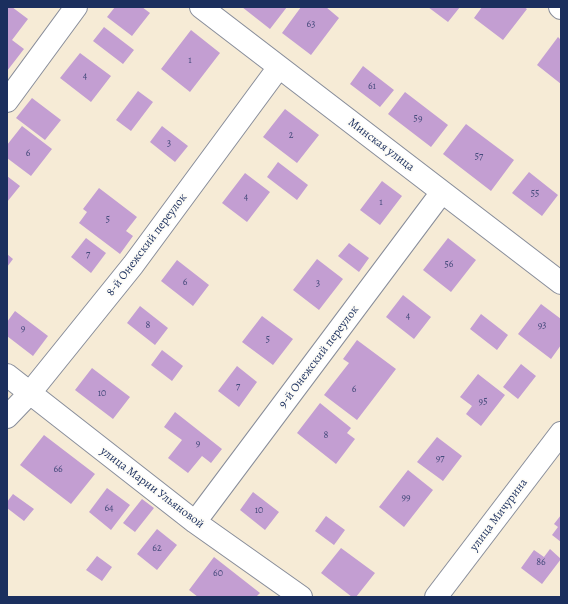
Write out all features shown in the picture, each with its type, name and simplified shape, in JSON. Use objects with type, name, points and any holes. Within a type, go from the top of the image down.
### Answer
[{"type":"street","points":[[7,101],[76,7]]},
{"type":"street","name":"Минская улица","points":[[201,7],[561,284]]},
{"type":"street","name":"8-й Онежский переулок","points":[[7,417],[29,394],[133,265],[279,67]]},
{"type":"street","name":"9-й Онежский переулок","points":[[195,522],[442,192]]},
{"type":"street","name":"улица Марии Ульяновой","points":[[7,375],[29,394],[195,522],[301,597]]},
{"type":"street","name":"улица Мичурина","points":[[436,597],[561,433]]},
{"type":"building","points":[[7,7],[12,7],[28,19],[12,40],[24,49],[7,71]]},
{"type":"building","points":[[115,7],[142,7],[150,13],[132,36],[107,17]]},
{"type":"building","points":[[242,7],[287,7],[270,29]]},
{"type":"building","points":[[301,7],[326,7],[339,18],[311,55],[282,33]]},
{"type":"building","points":[[428,7],[460,7],[448,22]]},
{"type":"building","points":[[482,7],[524,7],[527,9],[503,40],[474,18]]},
{"type":"building","points":[[104,27],[134,50],[123,64],[93,41]]},
{"type":"building","points":[[191,30],[220,53],[190,92],[161,69]]},
{"type":"building","points":[[558,37],[561,40],[561,84],[537,65]]},
{"type":"building","points":[[80,53],[111,76],[91,102],[60,78]]},
{"type":"building","points":[[363,66],[394,90],[380,107],[350,84]]},
{"type":"building","points":[[138,91],[153,102],[131,131],[116,120]]},
{"type":"building","points":[[405,92],[448,125],[431,147],[388,114]]},
{"type":"building","points":[[32,98],[61,120],[45,140],[16,118]]},
{"type":"building","points":[[285,109],[319,135],[297,163],[263,137]]},
{"type":"building","points":[[466,124],[514,160],[491,191],[443,154]]},
{"type":"building","points":[[22,126],[52,149],[31,176],[7,158],[7,145]]},
{"type":"building","points":[[162,126],[188,146],[175,162],[150,142]]},
{"type":"building","points":[[278,162],[308,185],[297,200],[267,177]]},
{"type":"building","points":[[529,172],[558,195],[542,216],[512,193]]},
{"type":"building","points":[[245,173],[270,192],[247,222],[222,203]]},
{"type":"building","points":[[7,176],[20,186],[7,202]]},
{"type":"building","points":[[382,181],[402,196],[380,225],[360,210]]},
{"type":"building","points":[[99,188],[137,217],[126,231],[133,236],[120,254],[79,223],[87,212],[83,209]]},
{"type":"building","points":[[86,238],[106,253],[91,273],[71,257]]},
{"type":"building","points":[[448,238],[476,260],[451,292],[423,270]]},
{"type":"building","points":[[349,243],[369,258],[359,272],[338,256]]},
{"type":"building","points":[[7,254],[13,259],[7,267]]},
{"type":"building","points":[[317,259],[343,279],[319,310],[293,290]]},
{"type":"building","points":[[177,260],[209,285],[193,306],[161,281]]},
{"type":"building","points":[[403,295],[431,317],[414,339],[386,317]]},
{"type":"building","points":[[541,304],[561,319],[561,345],[551,359],[518,334]]},
{"type":"building","points":[[140,306],[168,328],[155,345],[127,323]]},
{"type":"building","points":[[15,311],[48,336],[33,356],[7,336],[7,322]]},
{"type":"building","points":[[481,314],[508,335],[497,350],[470,329]]},
{"type":"building","points":[[262,316],[293,339],[273,365],[242,342]]},
{"type":"building","points":[[357,340],[396,369],[357,420],[324,395],[349,363],[343,359]]},
{"type":"building","points":[[162,350],[183,366],[172,381],[151,365]]},
{"type":"building","points":[[521,364],[536,376],[518,399],[503,387]]},
{"type":"building","points":[[237,366],[257,382],[239,407],[218,391]]},
{"type":"building","points":[[92,368],[130,397],[113,419],[75,390]]},
{"type":"building","points":[[478,374],[505,395],[481,426],[466,414],[472,406],[460,397]]},
{"type":"building","points":[[320,403],[351,428],[347,433],[355,439],[336,464],[297,433]]},
{"type":"building","points":[[175,412],[222,449],[211,463],[202,456],[188,473],[168,458],[182,440],[164,427]]},
{"type":"building","points":[[44,435],[95,474],[71,504],[20,465]]},
{"type":"building","points":[[437,437],[462,456],[443,481],[417,462]]},
{"type":"building","points":[[408,470],[433,490],[404,527],[379,507]]},
{"type":"building","points":[[107,488],[130,505],[111,530],[89,512]]},
{"type":"building","points":[[253,492],[279,512],[265,530],[240,510]]},
{"type":"building","points":[[13,494],[34,509],[24,521],[7,508],[7,502]]},
{"type":"building","points":[[142,499],[154,508],[135,532],[123,523]]},
{"type":"building","points":[[561,515],[561,542],[552,535],[558,527],[554,524]]},
{"type":"building","points":[[326,516],[345,530],[334,545],[315,531]]},
{"type":"building","points":[[157,529],[177,545],[157,570],[137,554]]},
{"type":"building","points":[[341,548],[375,573],[356,597],[352,597],[321,573]]},
{"type":"building","points":[[550,549],[561,559],[542,584],[521,568],[534,550],[544,557]]},
{"type":"building","points":[[97,556],[112,567],[102,581],[86,570]]},
{"type":"building","points":[[214,557],[260,593],[256,597],[198,597],[189,590]]}]
